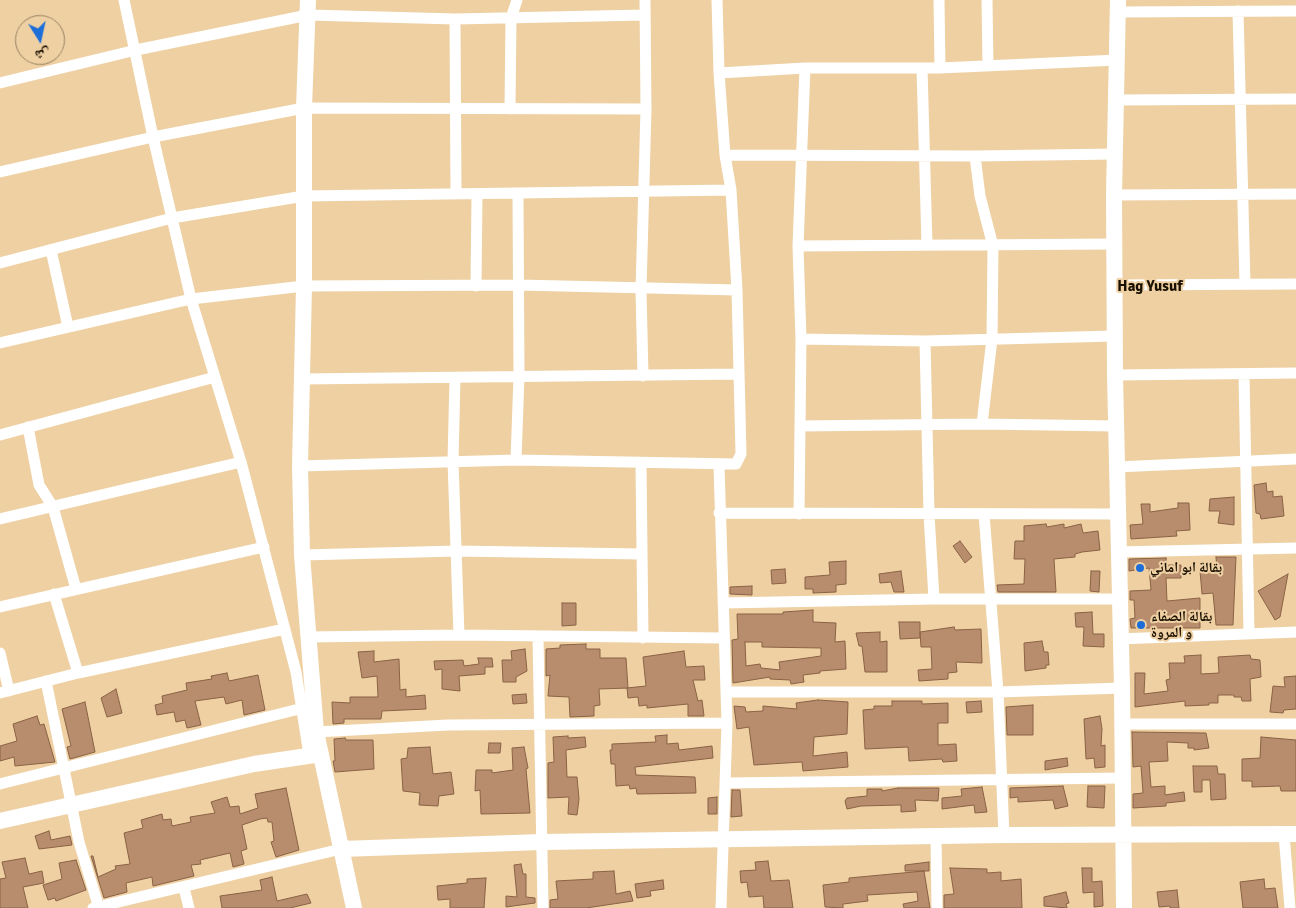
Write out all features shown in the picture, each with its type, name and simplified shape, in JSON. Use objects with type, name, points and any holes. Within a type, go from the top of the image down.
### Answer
[{"type":"street","points":[[124,0],[136,50],[152,137],[191,299],[264,546],[303,708],[341,849],[354,908]]},
{"type":"street","points":[[510,109],[511,18],[517,0]]},
{"type":"street","points":[[643,376],[641,290],[646,110],[645,0]]},
{"type":"street","points":[[300,466],[516,460],[736,464],[741,454],[737,290],[719,73],[717,0]]},
{"type":"street","points":[[939,0],[940,68]]},
{"type":"street","points":[[987,0],[988,66]]},
{"type":"street","points":[[1124,908],[1123,724],[1118,599],[1114,336],[1114,194],[1118,6],[1238,11],[1296,11]]},
{"type":"street","points":[[308,8],[304,108],[304,286],[300,466],[302,555],[316,732],[315,755]]},
{"type":"street","points":[[0,83],[308,8],[455,19],[645,15]]},
{"type":"street","points":[[1238,11],[1245,284]]},
{"type":"street","points":[[455,19],[456,194]]},
{"type":"street","points":[[719,73],[806,68],[940,68],[1118,60]]},
{"type":"street","points":[[799,514],[801,339],[798,246],[806,68]]},
{"type":"street","points":[[922,68],[927,245]]},
{"type":"street","points":[[1117,100],[1296,99]]},
{"type":"street","points":[[0,172],[152,137],[304,108],[646,110]]},
{"type":"street","points":[[725,155],[975,156],[1115,154]]},
{"type":"street","points":[[975,156],[980,196],[993,246],[992,339],[982,424]]},
{"type":"street","points":[[0,263],[172,218],[304,196],[518,195],[730,190]]},
{"type":"street","points":[[476,194],[476,286]]},
{"type":"street","points":[[1114,194],[1296,194]]},
{"type":"street","points":[[516,460],[519,376],[518,195]]},
{"type":"street","points":[[798,246],[1114,244]]},
{"type":"street","points":[[51,250],[68,328]]},
{"type":"street","points":[[1114,285],[1296,284]]},
{"type":"street","points":[[0,343],[191,299],[304,286],[518,285],[641,290],[737,290]]},
{"type":"street","points":[[801,339],[925,341],[1114,336]]},
{"type":"street","points":[[925,341],[929,514],[934,598]]},
{"type":"street","points":[[1115,375],[1296,373]]},
{"type":"street","points":[[302,379],[739,374]]},
{"type":"street","points":[[1244,374],[1249,633]]},
{"type":"street","points":[[0,435],[215,377]]},
{"type":"street","points":[[455,378],[453,461],[459,635]]},
{"type":"street","points":[[800,426],[982,424],[1116,426]]},
{"type":"street","points":[[28,427],[39,485],[53,507],[76,589]]},
{"type":"street","points":[[1116,467],[1245,460],[1296,460]]},
{"type":"street","points":[[0,519],[240,462]]},
{"type":"street","points":[[641,462],[643,638]]},
{"type":"street","points":[[719,465],[727,724],[727,783],[721,908]]},
{"type":"street","points":[[719,513],[1117,514]]},
{"type":"street","points":[[984,514],[998,692],[1004,835]]},
{"type":"street","points":[[0,607],[264,546]]},
{"type":"street","points":[[1117,552],[1296,548]]},
{"type":"street","points":[[302,555],[457,551],[641,554]]},
{"type":"street","points":[[54,594],[78,673]]},
{"type":"street","points":[[723,603],[934,598],[1118,599]]},
{"type":"street","points":[[0,653],[4,692],[78,673],[285,628]]},
{"type":"street","points":[[1120,639],[1296,632]]},
{"type":"street","points":[[307,637],[459,635],[724,638]]},
{"type":"street","points":[[538,637],[542,724],[543,908]]},
{"type":"street","points":[[46,681],[66,768],[79,842],[97,908],[341,849],[542,842],[1124,834],[1290,834],[1290,908]]},
{"type":"street","points":[[726,692],[998,692],[1122,688]]},
{"type":"street","points":[[0,784],[303,708]]},
{"type":"street","points":[[316,732],[448,725],[727,724]]},
{"type":"street","points":[[1123,724],[1296,724]]},
{"type":"street","points":[[0,821],[254,764],[315,755]]},
{"type":"street","points":[[727,783],[1123,778]]},
{"type":"street","points":[[936,837],[937,908]]},
{"type":"street","points":[[184,888],[189,908]]},
{"type":"building","points":[[1266,483],[1267,492],[1273,491],[1273,497],[1282,496],[1284,516],[1261,519],[1260,514],[1256,513],[1254,485]]},
{"type":"building","points":[[1234,497],[1234,525],[1218,523],[1220,511],[1209,511],[1210,499]]},
{"type":"building","points":[[1178,503],[1189,503],[1190,530],[1176,531],[1177,536],[1131,539],[1130,525],[1143,524],[1141,504],[1150,504],[1150,512],[1178,508]]},
{"type":"building","points":[[1046,524],[1047,527],[1064,524],[1064,528],[1081,524],[1083,533],[1098,531],[1100,550],[1082,552],[1075,554],[1075,557],[1054,559],[1056,592],[998,592],[997,585],[1024,584],[1025,559],[1014,559],[1015,541],[1024,541],[1024,526]]},
{"type":"building","points":[[960,541],[972,557],[965,563],[953,546]]},
{"type":"building","points":[[1216,557],[1236,557],[1233,625],[1216,625],[1213,593],[1202,594],[1200,571],[1217,570]]},
{"type":"building","points":[[1166,558],[1167,565],[1181,565],[1181,578],[1166,578],[1167,601],[1200,598],[1200,628],[1131,628],[1130,619],[1135,618],[1134,600],[1130,600],[1130,591],[1151,590],[1149,568],[1129,571],[1129,559]]},
{"type":"building","points":[[846,561],[846,584],[836,585],[836,592],[813,593],[813,589],[805,589],[805,577],[830,575],[829,562]]},
{"type":"building","points":[[785,569],[786,583],[772,584],[771,570]]},
{"type":"building","points":[[901,571],[904,592],[894,592],[891,582],[880,583],[879,574]]},
{"type":"building","points":[[1091,571],[1100,571],[1099,592],[1090,591]]},
{"type":"building","points":[[1288,574],[1280,617],[1275,620],[1258,591]]},
{"type":"building","points":[[752,586],[752,595],[730,594],[730,587]]},
{"type":"building","points":[[562,603],[576,603],[576,625],[562,626]]},
{"type":"building","points":[[813,610],[813,622],[836,623],[835,642],[845,641],[846,669],[820,671],[820,673],[803,675],[804,682],[791,684],[790,680],[770,679],[770,677],[733,683],[732,640],[738,639],[737,614],[783,614],[783,612]],"holes":[[[745,642],[762,642],[762,647],[821,648],[821,656],[779,662],[780,670],[761,668],[760,664],[746,666]]]},
{"type":"building","points":[[1092,612],[1093,634],[1104,634],[1104,647],[1083,646],[1084,627],[1076,627],[1075,613]]},
{"type":"building","points":[[899,622],[920,622],[920,638],[900,639]]},
{"type":"building","points":[[954,627],[955,630],[981,629],[982,663],[956,662],[957,672],[948,673],[948,679],[919,681],[918,670],[932,669],[931,647],[921,647],[920,632]]},
{"type":"building","points":[[880,632],[880,642],[887,641],[887,672],[865,672],[862,646],[859,646],[856,633]]},
{"type":"building","points":[[1042,641],[1044,652],[1048,652],[1049,665],[1046,665],[1046,668],[1025,671],[1024,643]]},
{"type":"building","points":[[586,644],[586,649],[600,649],[600,658],[626,658],[628,688],[599,689],[600,705],[594,706],[594,716],[570,717],[569,697],[548,696],[550,675],[546,676],[546,649],[560,648],[560,645]]},
{"type":"building","points":[[525,649],[527,671],[516,677],[516,682],[503,682],[502,660],[512,660],[511,651]]},
{"type":"building","points":[[374,651],[374,662],[399,659],[400,690],[406,689],[406,697],[425,695],[426,709],[382,711],[381,719],[344,719],[344,723],[333,724],[332,702],[350,703],[350,697],[378,697],[377,676],[362,678],[358,652]]},
{"type":"building","points":[[684,651],[686,667],[704,666],[705,680],[693,680],[698,701],[702,700],[704,716],[688,716],[688,704],[647,708],[647,705],[639,706],[638,697],[628,698],[627,688],[646,686],[643,657]]},
{"type":"building","points":[[1201,655],[1201,674],[1219,673],[1218,657],[1250,655],[1251,659],[1260,660],[1261,677],[1250,679],[1251,701],[1242,701],[1241,697],[1234,697],[1234,695],[1218,695],[1218,703],[1209,703],[1209,705],[1185,706],[1185,701],[1135,707],[1135,673],[1145,673],[1144,694],[1168,691],[1166,680],[1170,679],[1169,663],[1185,663],[1184,656]]},
{"type":"building","points":[[478,658],[492,658],[493,667],[485,667],[485,674],[459,676],[460,691],[442,689],[442,669],[435,670],[434,661],[463,660],[464,666],[479,664]]},
{"type":"building","points":[[227,673],[229,681],[258,675],[265,710],[244,715],[242,700],[226,704],[224,697],[195,701],[201,725],[187,728],[185,720],[176,722],[174,712],[157,715],[155,705],[163,703],[162,696],[187,690],[186,683],[212,679],[211,676]]},
{"type":"building","points":[[1296,676],[1296,709],[1284,710],[1283,713],[1270,712],[1273,686],[1285,687],[1284,677]]},
{"type":"building","points":[[116,689],[122,713],[107,717],[101,698]]},
{"type":"building","points":[[526,694],[527,703],[513,704],[512,695]]},
{"type":"building","points":[[818,700],[848,702],[847,734],[814,737],[813,756],[847,752],[848,767],[803,771],[802,762],[754,765],[749,727],[737,729],[734,706],[745,707],[746,712],[763,711],[763,706],[797,709],[796,703]]},
{"type":"building","points":[[892,701],[922,701],[922,704],[948,703],[948,723],[938,723],[938,745],[956,744],[957,761],[943,762],[942,759],[909,761],[908,747],[865,749],[863,710],[874,709],[874,706],[892,706]]},
{"type":"building","points":[[981,701],[982,712],[967,713],[966,702]]},
{"type":"building","points":[[85,702],[95,752],[70,759],[67,747],[71,746],[62,709]]},
{"type":"building","points":[[1033,705],[1033,735],[1007,735],[1006,707]]},
{"type":"building","points":[[37,716],[40,725],[44,724],[55,762],[15,766],[14,757],[0,761],[0,746],[17,741],[13,724]]},
{"type":"building","points":[[1100,716],[1102,729],[1101,746],[1105,745],[1105,767],[1095,768],[1094,758],[1086,759],[1084,719]]},
{"type":"building","points":[[1132,732],[1206,733],[1209,748],[1194,750],[1194,748],[1188,748],[1188,743],[1167,742],[1168,761],[1149,762],[1151,787],[1165,786],[1165,795],[1184,792],[1185,801],[1166,803],[1166,806],[1133,808],[1133,794],[1143,793],[1141,766],[1133,767]]},
{"type":"building","points":[[667,735],[667,744],[678,743],[679,750],[712,746],[713,758],[635,767],[636,775],[695,777],[696,793],[637,794],[636,788],[630,789],[629,785],[616,786],[615,764],[611,764],[610,750],[612,750],[612,744],[656,742],[655,736]]},
{"type":"building","points":[[568,736],[568,738],[585,737],[586,747],[566,750],[567,777],[577,777],[579,799],[577,815],[568,814],[569,797],[548,798],[548,763],[554,762],[553,737]]},
{"type":"building","points":[[1261,737],[1296,740],[1296,791],[1281,791],[1280,786],[1252,787],[1252,781],[1242,781],[1242,759],[1260,758]]},
{"type":"building","points":[[345,738],[346,740],[373,740],[374,769],[335,772],[333,761],[335,761],[334,739]]},
{"type":"building","points":[[489,743],[501,743],[500,753],[488,753]]},
{"type":"building","points":[[430,747],[433,774],[451,772],[454,794],[439,796],[438,806],[419,805],[420,793],[403,791],[401,759],[407,758],[408,748]]},
{"type":"building","points":[[524,747],[528,768],[526,769],[530,813],[481,814],[480,790],[475,791],[476,770],[492,770],[492,773],[513,770],[512,748]]},
{"type":"building","points":[[1067,758],[1068,766],[1045,770],[1045,761]]},
{"type":"building","points":[[1193,766],[1217,766],[1218,774],[1225,774],[1226,799],[1211,800],[1210,780],[1202,780],[1202,792],[1194,792]]},
{"type":"building","points":[[1063,786],[1068,806],[1055,809],[1053,800],[1018,802],[1018,797],[1010,798],[1010,788]]},
{"type":"building","points":[[1088,786],[1105,786],[1104,808],[1087,807]]},
{"type":"building","points":[[982,787],[987,812],[975,813],[974,805],[942,809],[942,798],[962,796],[961,789]]},
{"type":"building","points":[[286,788],[299,850],[276,857],[271,842],[274,841],[272,822],[268,822],[267,818],[260,819],[242,825],[247,849],[241,851],[244,864],[233,867],[230,853],[200,860],[201,864],[191,865],[194,876],[153,886],[152,877],[126,883],[127,892],[104,898],[91,856],[93,856],[98,877],[116,869],[115,866],[130,864],[124,833],[143,828],[141,820],[162,814],[163,820],[171,819],[172,826],[191,822],[190,817],[215,813],[211,802],[227,797],[230,807],[239,806],[240,814],[258,808],[255,794]]},
{"type":"building","points":[[898,788],[939,788],[938,801],[915,800],[916,811],[901,812],[901,805],[861,806],[847,809],[845,801],[847,798],[867,796],[867,789],[882,789],[882,791]]},
{"type":"building","points":[[732,790],[740,790],[742,816],[731,817]]},
{"type":"building","points":[[717,797],[717,814],[708,814],[708,798]]},
{"type":"building","points":[[49,831],[51,840],[70,836],[72,845],[39,849],[35,836]]},
{"type":"building","points":[[25,858],[29,874],[42,871],[44,883],[23,887],[28,908],[0,908],[0,879],[6,878],[2,862]]},
{"type":"building","points":[[76,860],[86,890],[56,901],[55,898],[48,900],[43,885],[62,879],[59,863]]},
{"type":"building","points":[[768,861],[771,881],[789,880],[793,908],[764,908],[763,896],[749,897],[747,882],[741,883],[740,871],[756,870],[755,862]]},
{"type":"building","points":[[929,862],[929,871],[905,871],[905,865]]},
{"type":"building","points":[[521,864],[523,874],[526,874],[526,897],[535,898],[535,903],[506,907],[506,896],[517,897],[514,865]]},
{"type":"building","points":[[950,868],[987,869],[987,873],[1001,872],[1001,881],[1021,879],[1022,908],[944,908],[944,895],[954,894]]},
{"type":"building","points":[[1082,868],[1092,868],[1092,882],[1102,881],[1103,906],[1094,907],[1094,892],[1083,893]]},
{"type":"building","points":[[614,871],[616,894],[630,891],[633,901],[586,908],[550,908],[550,900],[558,899],[556,881],[593,879],[593,872]]},
{"type":"building","points":[[924,871],[930,908],[904,908],[903,904],[918,901],[917,892],[867,895],[868,901],[843,904],[843,908],[825,907],[823,885],[849,882],[849,878]]},
{"type":"building","points":[[272,877],[277,901],[307,894],[311,903],[290,908],[222,908],[220,896],[262,890],[260,880]]},
{"type":"building","points":[[486,878],[484,908],[450,908],[450,899],[438,900],[437,886],[467,883],[467,879]]},
{"type":"building","points":[[1264,879],[1265,889],[1275,888],[1278,908],[1243,908],[1240,882]]},
{"type":"building","points":[[663,880],[664,889],[650,891],[651,896],[637,898],[635,884]]},
{"type":"building","points":[[1177,890],[1179,908],[1170,908],[1170,906],[1159,907],[1157,892]]},
{"type":"building","points":[[1066,892],[1069,903],[1066,904],[1067,908],[1044,906],[1044,897]]},
{"type":"place","name":"بقالة ابو اماني","points":[[1140,568]]},
{"type":"place","name":"بقالة الصفاء و المروة","points":[[1141,625]]},
{"type":"district","name":"Hag Yusuf","points":[[1150,287]]}]
